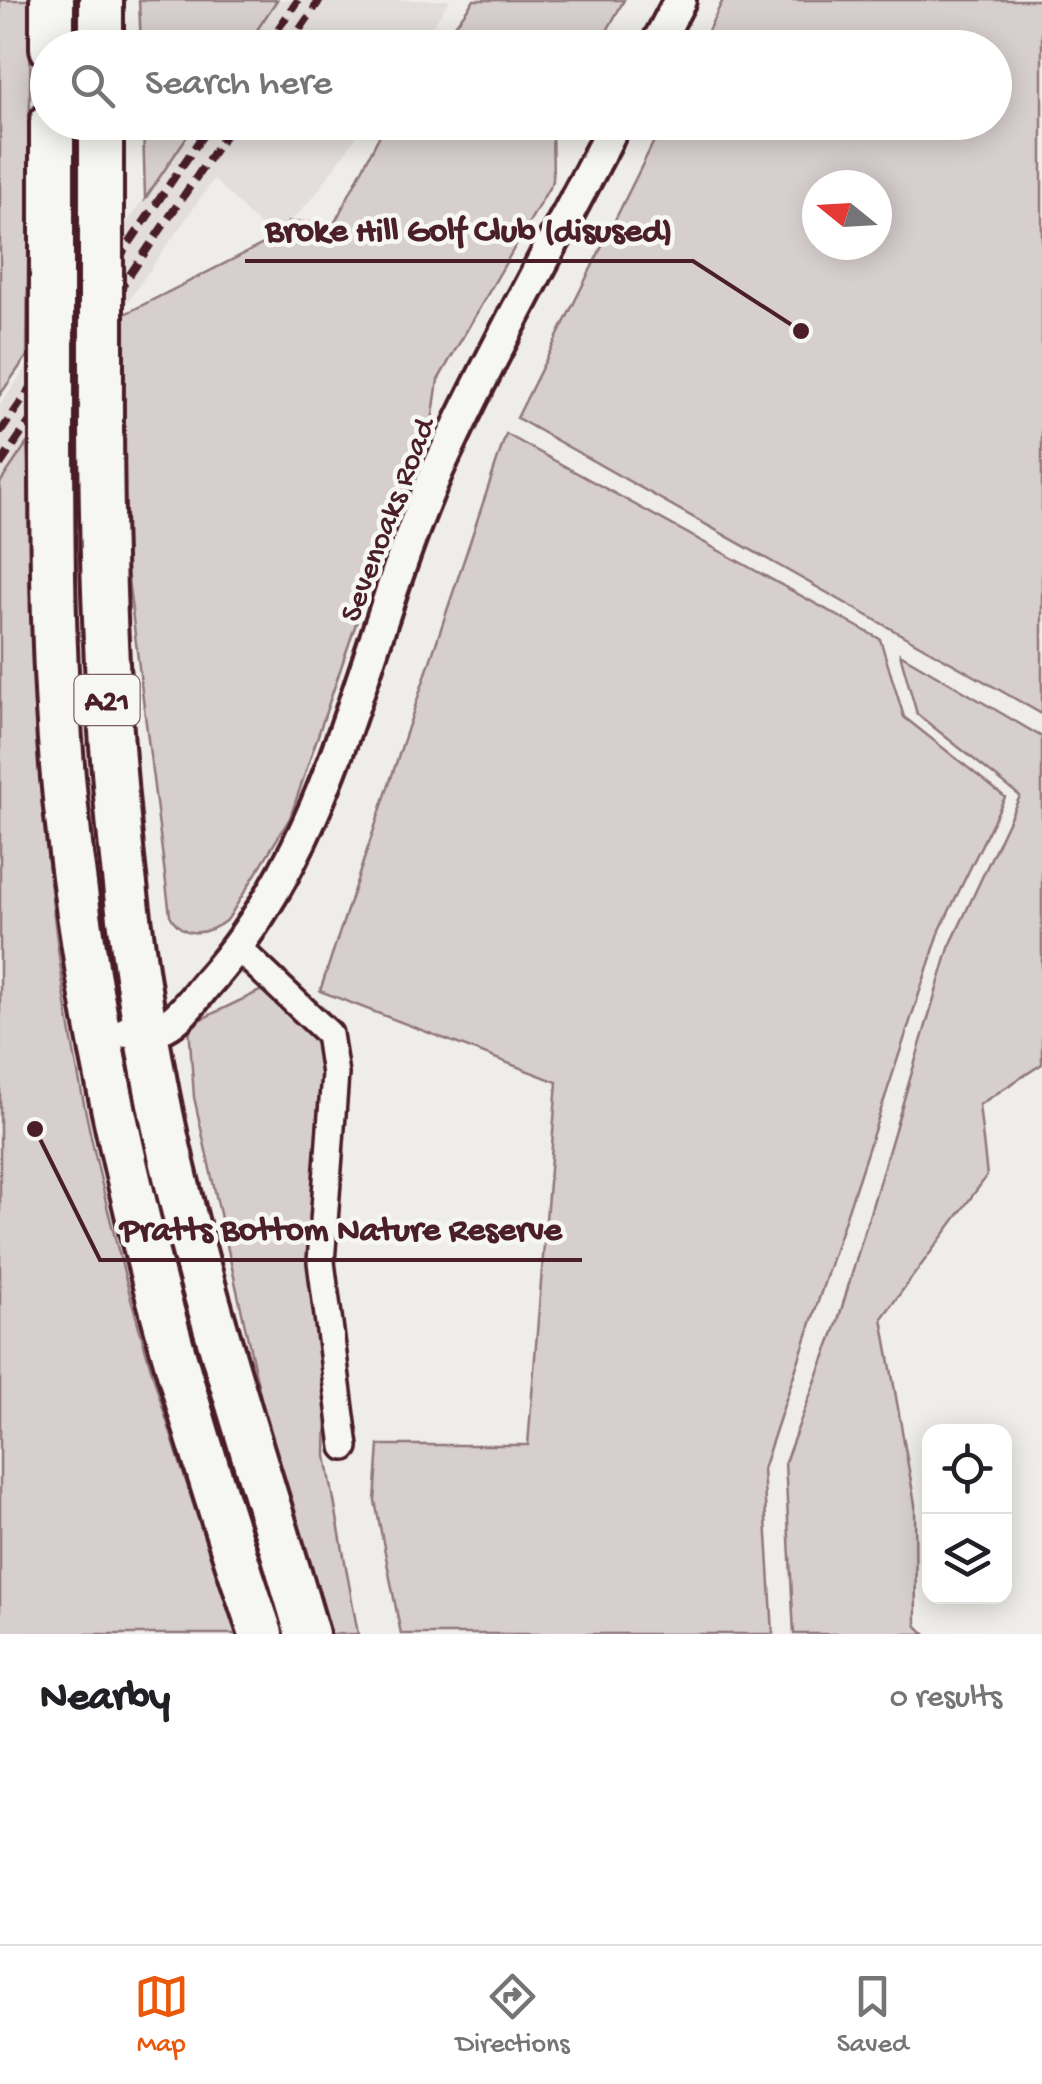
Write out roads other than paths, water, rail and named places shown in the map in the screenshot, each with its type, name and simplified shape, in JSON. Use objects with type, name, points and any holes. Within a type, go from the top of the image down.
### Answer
[{"type":"highway","points":[[52,0],[52,30]]},
{"type":"highway","points":[[101,0],[101,30]]},
{"type":"highway","name":"A21","points":[[52,140],[52,582],[65,798],[106,1073],[152,1276],[222,1521],[261,1634]]},
{"type":"highway","name":"A21","points":[[101,140],[100,368],[109,738],[124,884],[145,1029],[197,1264],[307,1634]]},
{"type":"street","points":[[664,30],[680,0]]},
{"type":"street","name":"Sevenoaks Road","points":[[106,1073],[119,1038],[130,1030],[173,1020],[237,947],[282,880],[324,793],[392,588],[438,470],[503,336],[606,140]]},
{"type":"street","points":[[237,947],[328,1034],[335,1074],[321,1262],[345,1448]]},
{"type":"railway","points":[[277,30],[298,0]]},
{"type":"railway","points":[[299,30],[320,0]]},
{"type":"railway","points":[[0,433],[200,140]]},
{"type":"railway","points":[[0,465],[222,140]]},
{"type":"place","name":"Broke Hill Golf Club (disused)","points":[[801,331]]},
{"type":"place","name":"Pratts Bottom Nature Reserve","points":[[35,1129]]}]
